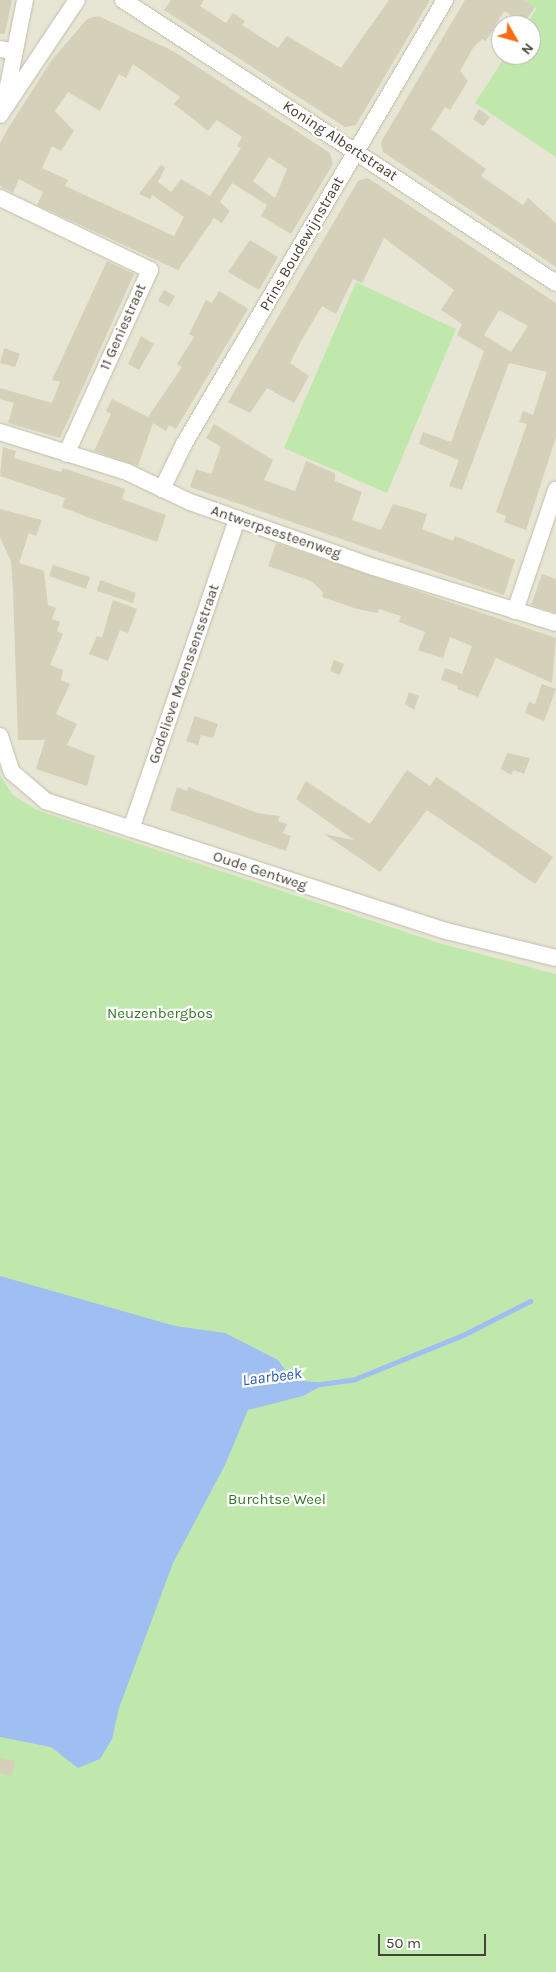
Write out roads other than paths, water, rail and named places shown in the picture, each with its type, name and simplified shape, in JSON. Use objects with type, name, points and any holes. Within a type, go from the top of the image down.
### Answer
[{"type":"street","points":[[1,112],[8,50],[25,0]]},
{"type":"street","points":[[1,112],[77,0]]},
{"type":"street","name":"Koning Albertstraat","points":[[123,0],[556,283]]},
{"type":"street","name":"Prins Boudewijnstraat","points":[[162,489],[445,0]]},
{"type":"street","name":"11 Geniestraat","points":[[0,198],[150,270],[66,454]]},
{"type":"street","name":"Antwerpsesteenweg","points":[[0,432],[128,472],[162,489],[237,518],[556,623]]},
{"type":"street","points":[[515,611],[556,490]]},
{"type":"street","name":"Godelieve Moenssensstraat","points":[[131,829],[237,518]]},
{"type":"street","name":"Oude Gentweg","points":[[0,736],[12,772],[46,801],[446,931],[556,958]]},
{"type":"water","points":[[0,1276],[175,1326],[225,1333],[278,1360],[292,1380],[327,1383],[303,1396],[248,1410],[225,1465],[173,1563],[119,1708],[112,1739],[100,1759],[78,1768],[51,1747],[0,1737]]},
{"type":"waterway","name":"Laarbeek","points":[[321,1384],[355,1379],[465,1334],[530,1301]]},
{"type":"park label","name":"Neuzenbergbos","points":[[160,1014]]},
{"type":"park label","name":"Burchtse Weel","points":[[277,1500]]}]
